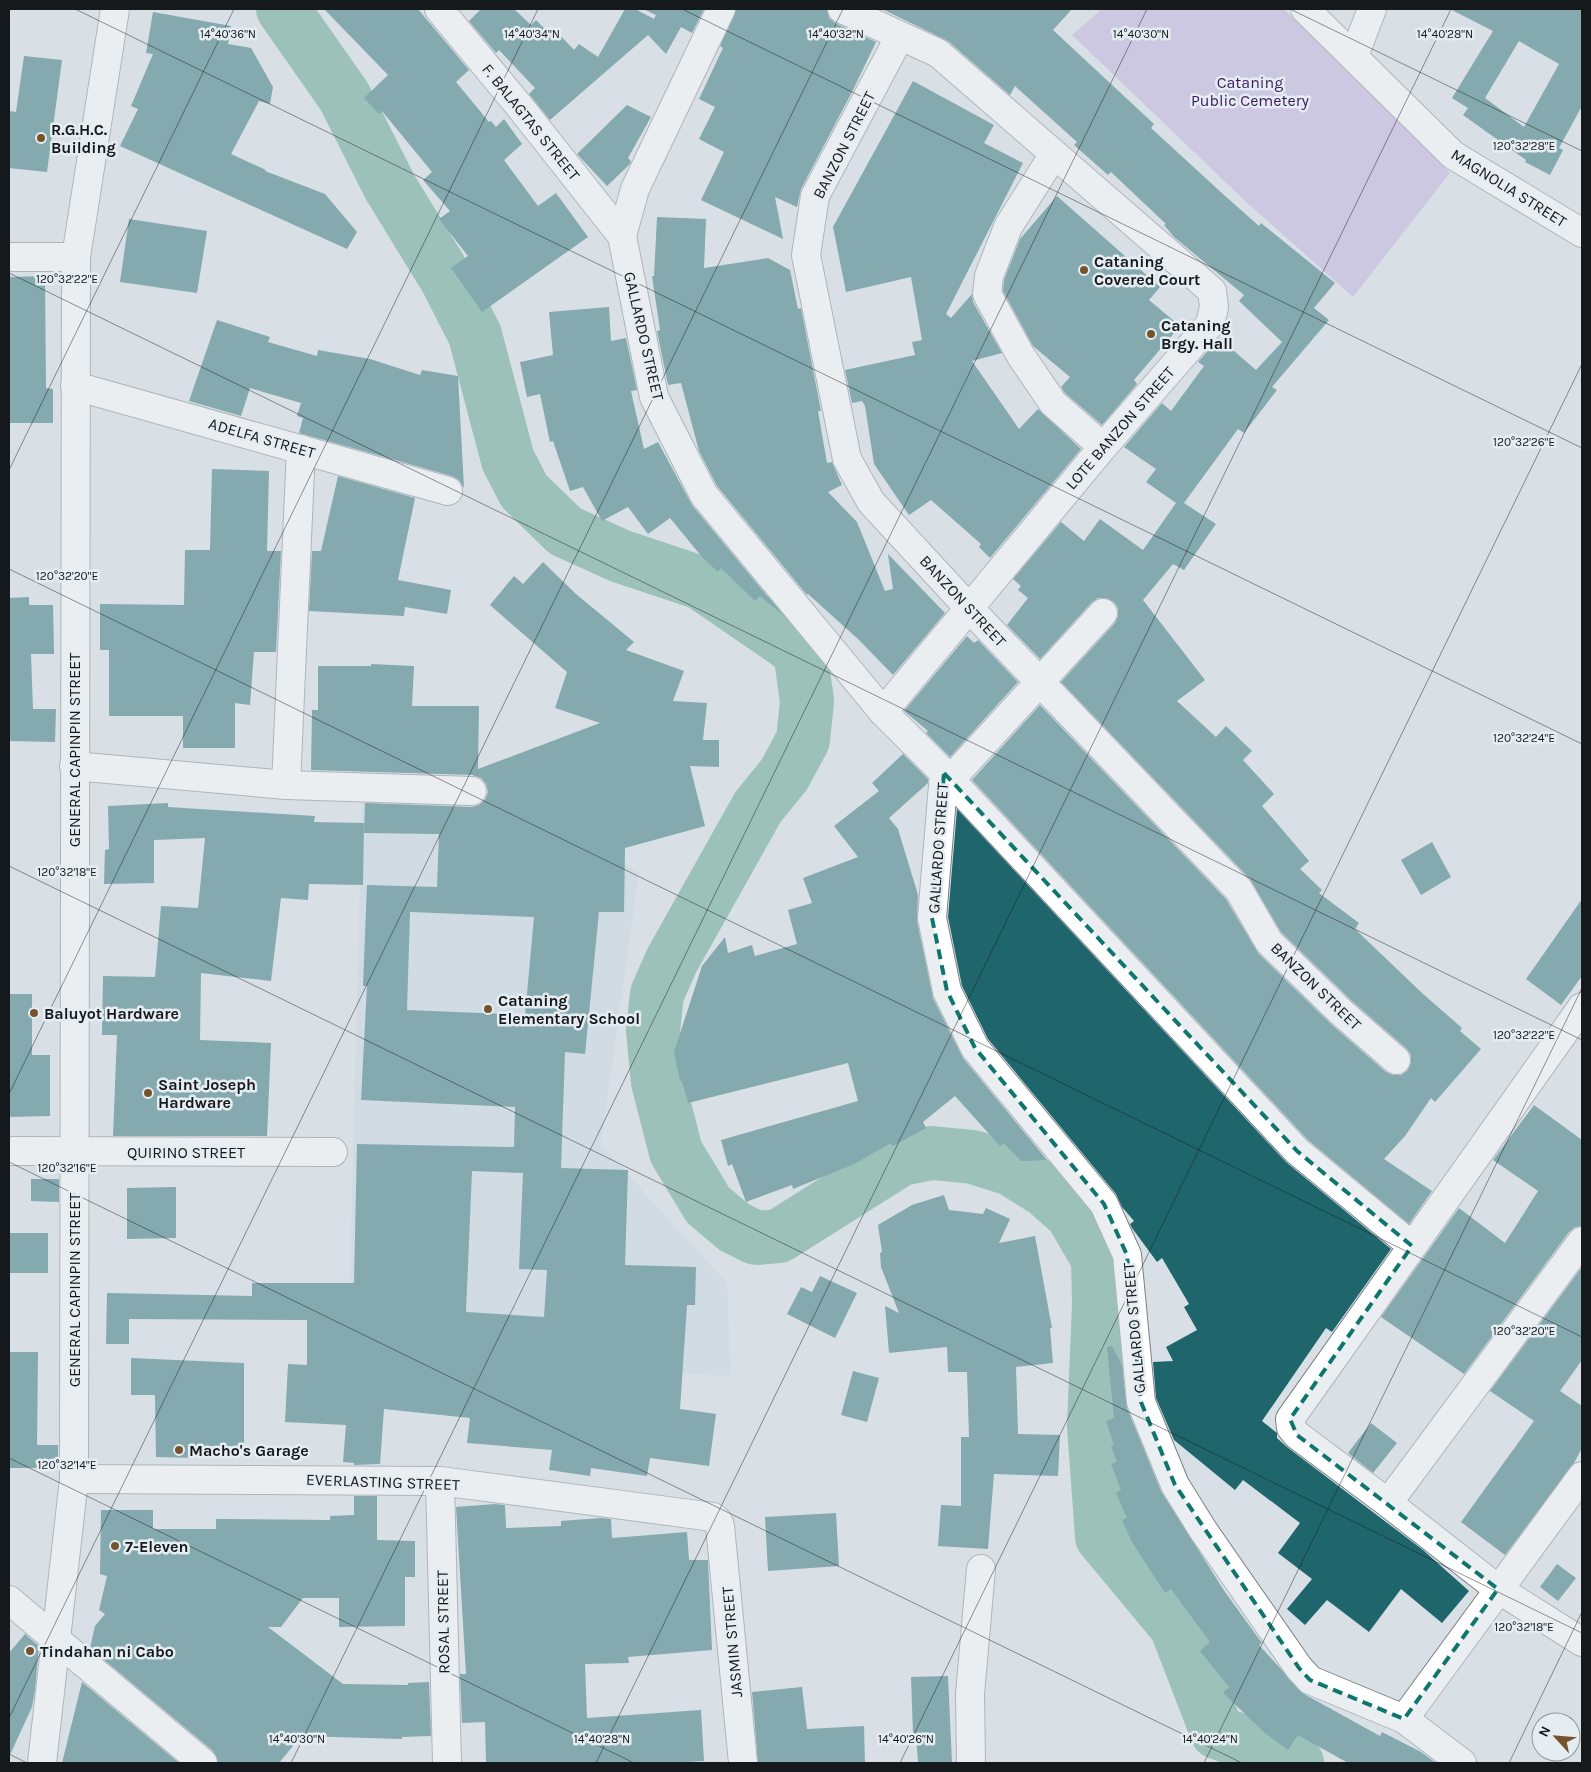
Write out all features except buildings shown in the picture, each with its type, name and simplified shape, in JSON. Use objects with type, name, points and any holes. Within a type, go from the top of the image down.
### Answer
[{"type":"street","name":"GENERAL CAPINPIN STREET","points":[[42,1763],[74,1479],[76,257],[116,9]]},
{"type":"street","name":"F. BALAGTAS STREET","points":[[439,9],[520,107],[622,236]]},
{"type":"street","name":"GALLARDO STREET","points":[[721,9],[635,189],[622,236],[654,397],[704,495],[883,712],[947,776],[932,918],[947,991],[975,1048],[1104,1204],[1108,1212],[1127,1255],[1141,1402],[1175,1485],[1203,1530],[1298,1668],[1310,1680],[1404,1719],[1462,1763]]},
{"type":"street","name":"LOTE BANZON STREET","points":[[842,9],[938,53],[1212,291],[1214,307],[1210,324],[1103,447],[883,712]]},
{"type":"street","name":"MAGNOLIA STREET","points":[[1305,9],[1452,155],[1582,233]]},
{"type":"street","points":[[1354,56],[1372,9]]},
{"type":"street","name":"BANZON STREET","points":[[900,36],[815,196],[806,255],[847,459],[871,502],[969,608],[1239,890],[1270,942],[1342,1013],[1396,1060]]},
{"type":"street","points":[[1054,154],[1008,227],[989,276],[987,294],[1021,356],[1053,403],[1103,447]]},
{"type":"street","points":[[9,257],[76,257]]},
{"type":"street","name":"ADELFA STREET","points":[[75,386],[448,491]]},
{"type":"street","points":[[286,785],[301,449]]},
{"type":"street","points":[[1103,613],[1041,683],[947,776],[1297,1151],[1412,1246]]},
{"type":"street","points":[[74,766],[286,785],[472,791]]},
{"type":"street","points":[[1582,1007],[1290,1418],[1291,1428],[1297,1435],[1498,1589],[1582,1642]]},
{"type":"street","name":"QUIRINO STREET","points":[[9,1150],[333,1152]]},
{"type":"street","points":[[1388,1503],[1582,1242]]},
{"type":"street","points":[[1404,1719],[1582,1476]]},
{"type":"street","name":"EVERLASTING STREET","points":[[74,1479],[440,1481],[713,1517],[718,1521]]},
{"type":"street","name":"ROSAL STREET","points":[[440,1481],[447,1763]]},
{"type":"street","name":"JASMIN STREET","points":[[718,1521],[743,1763]]},
{"type":"street","points":[[971,1763],[970,1694],[981,1569]]},
{"type":"street","points":[[9,1600],[202,1763]]},
{"type":"highlighted area","points":[[944,773],[1297,1151],[1412,1246],[1290,1419],[1297,1435],[1498,1589],[1404,1719],[1310,1680],[1299,1668],[1175,1485],[1141,1402],[1127,1255],[1104,1204],[975,1048],[947,991],[932,918]]},
{"type":"shaded area","name":"Cataning Elementary School","points":[[362,793],[490,794],[639,872],[601,1145],[727,1283],[731,1376],[348,1356]]},
{"type":"green space","name":"Cataning Public Cemetery","points":[[1102,9],[1284,9],[1450,173],[1353,297],[1245,201],[1072,35]]},
{"type":"waterway","points":[[283,9],[344,96],[390,187],[447,280],[475,335],[508,460],[524,491],[565,531],[620,556],[701,583],[800,651],[807,701],[803,740],[784,775],[758,807],[672,960],[657,994],[653,1031],[658,1082],[676,1152],[708,1205],[734,1227],[756,1238],[779,1236],[901,1159],[932,1153],[973,1157],[1011,1169],[1046,1191],[1072,1214],[1098,1259],[1099,1304],[1094,1426],[1102,1537],[1176,1626],[1217,1732],[1297,1763]]},
{"type":"place","name":"R.G.H.C. Building","points":[[41,138]]},
{"type":"place","name":"Cataning Covered Court","points":[[1084,270]]},
{"type":"place","name":"Cataning Brgy. Hall","points":[[1151,334]]},
{"type":"place","name":"Cataning Elementary School","points":[[488,1009]]},
{"type":"place","name":"Baluyot Hardware","points":[[34,1013]]},
{"type":"place","name":"Saint Joseph Hardware","points":[[148,1093]]},
{"type":"place","name":"Macho's Garage","points":[[179,1450]]},
{"type":"place","name":"7-Eleven","points":[[115,1546]]},
{"type":"place","name":"Tindahan ni Cabo","points":[[30,1651]]}]
